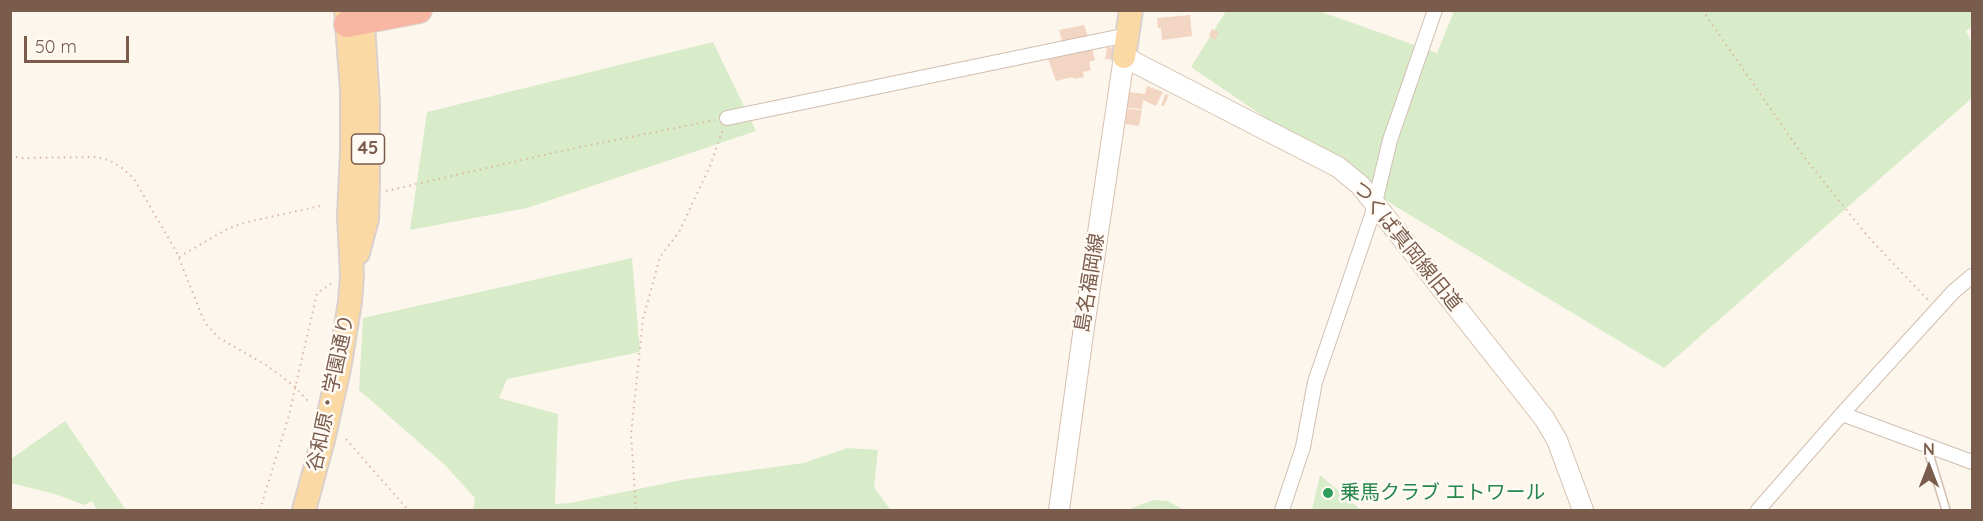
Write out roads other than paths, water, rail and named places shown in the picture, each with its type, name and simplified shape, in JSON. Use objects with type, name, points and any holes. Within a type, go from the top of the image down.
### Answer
[{"type":"highway","points":[[355,17],[419,10]]},
{"type":"main road","points":[[1126,46],[1131,10]]},
{"type":"main road","name":"谷和原・学園通り","points":[[304,510],[339,369],[352,275],[367,219],[368,103],[355,17]]},
{"type":"street","points":[[1282,510],[1303,447],[1315,382],[1355,268],[1372,215],[1390,140],[1435,10]]},
{"type":"street","points":[[727,118],[1126,46]]},
{"type":"street","name":"つくば真岡線旧道","points":[[1126,46],[1338,167],[1360,185],[1544,418],[1557,440],[1583,510]]},
{"type":"street","name":"島名福岡線","points":[[1059,510],[1081,345],[1126,46]]},
{"type":"street","points":[[1758,510],[1954,291],[1972,276]]},
{"type":"street","points":[[1842,414],[1972,462]]},
{"type":"lane","points":[[1927,447],[1946,510]]},
{"type":"place","name":"乗馬クラブ エトワール","points":[[1328,493]]}]
